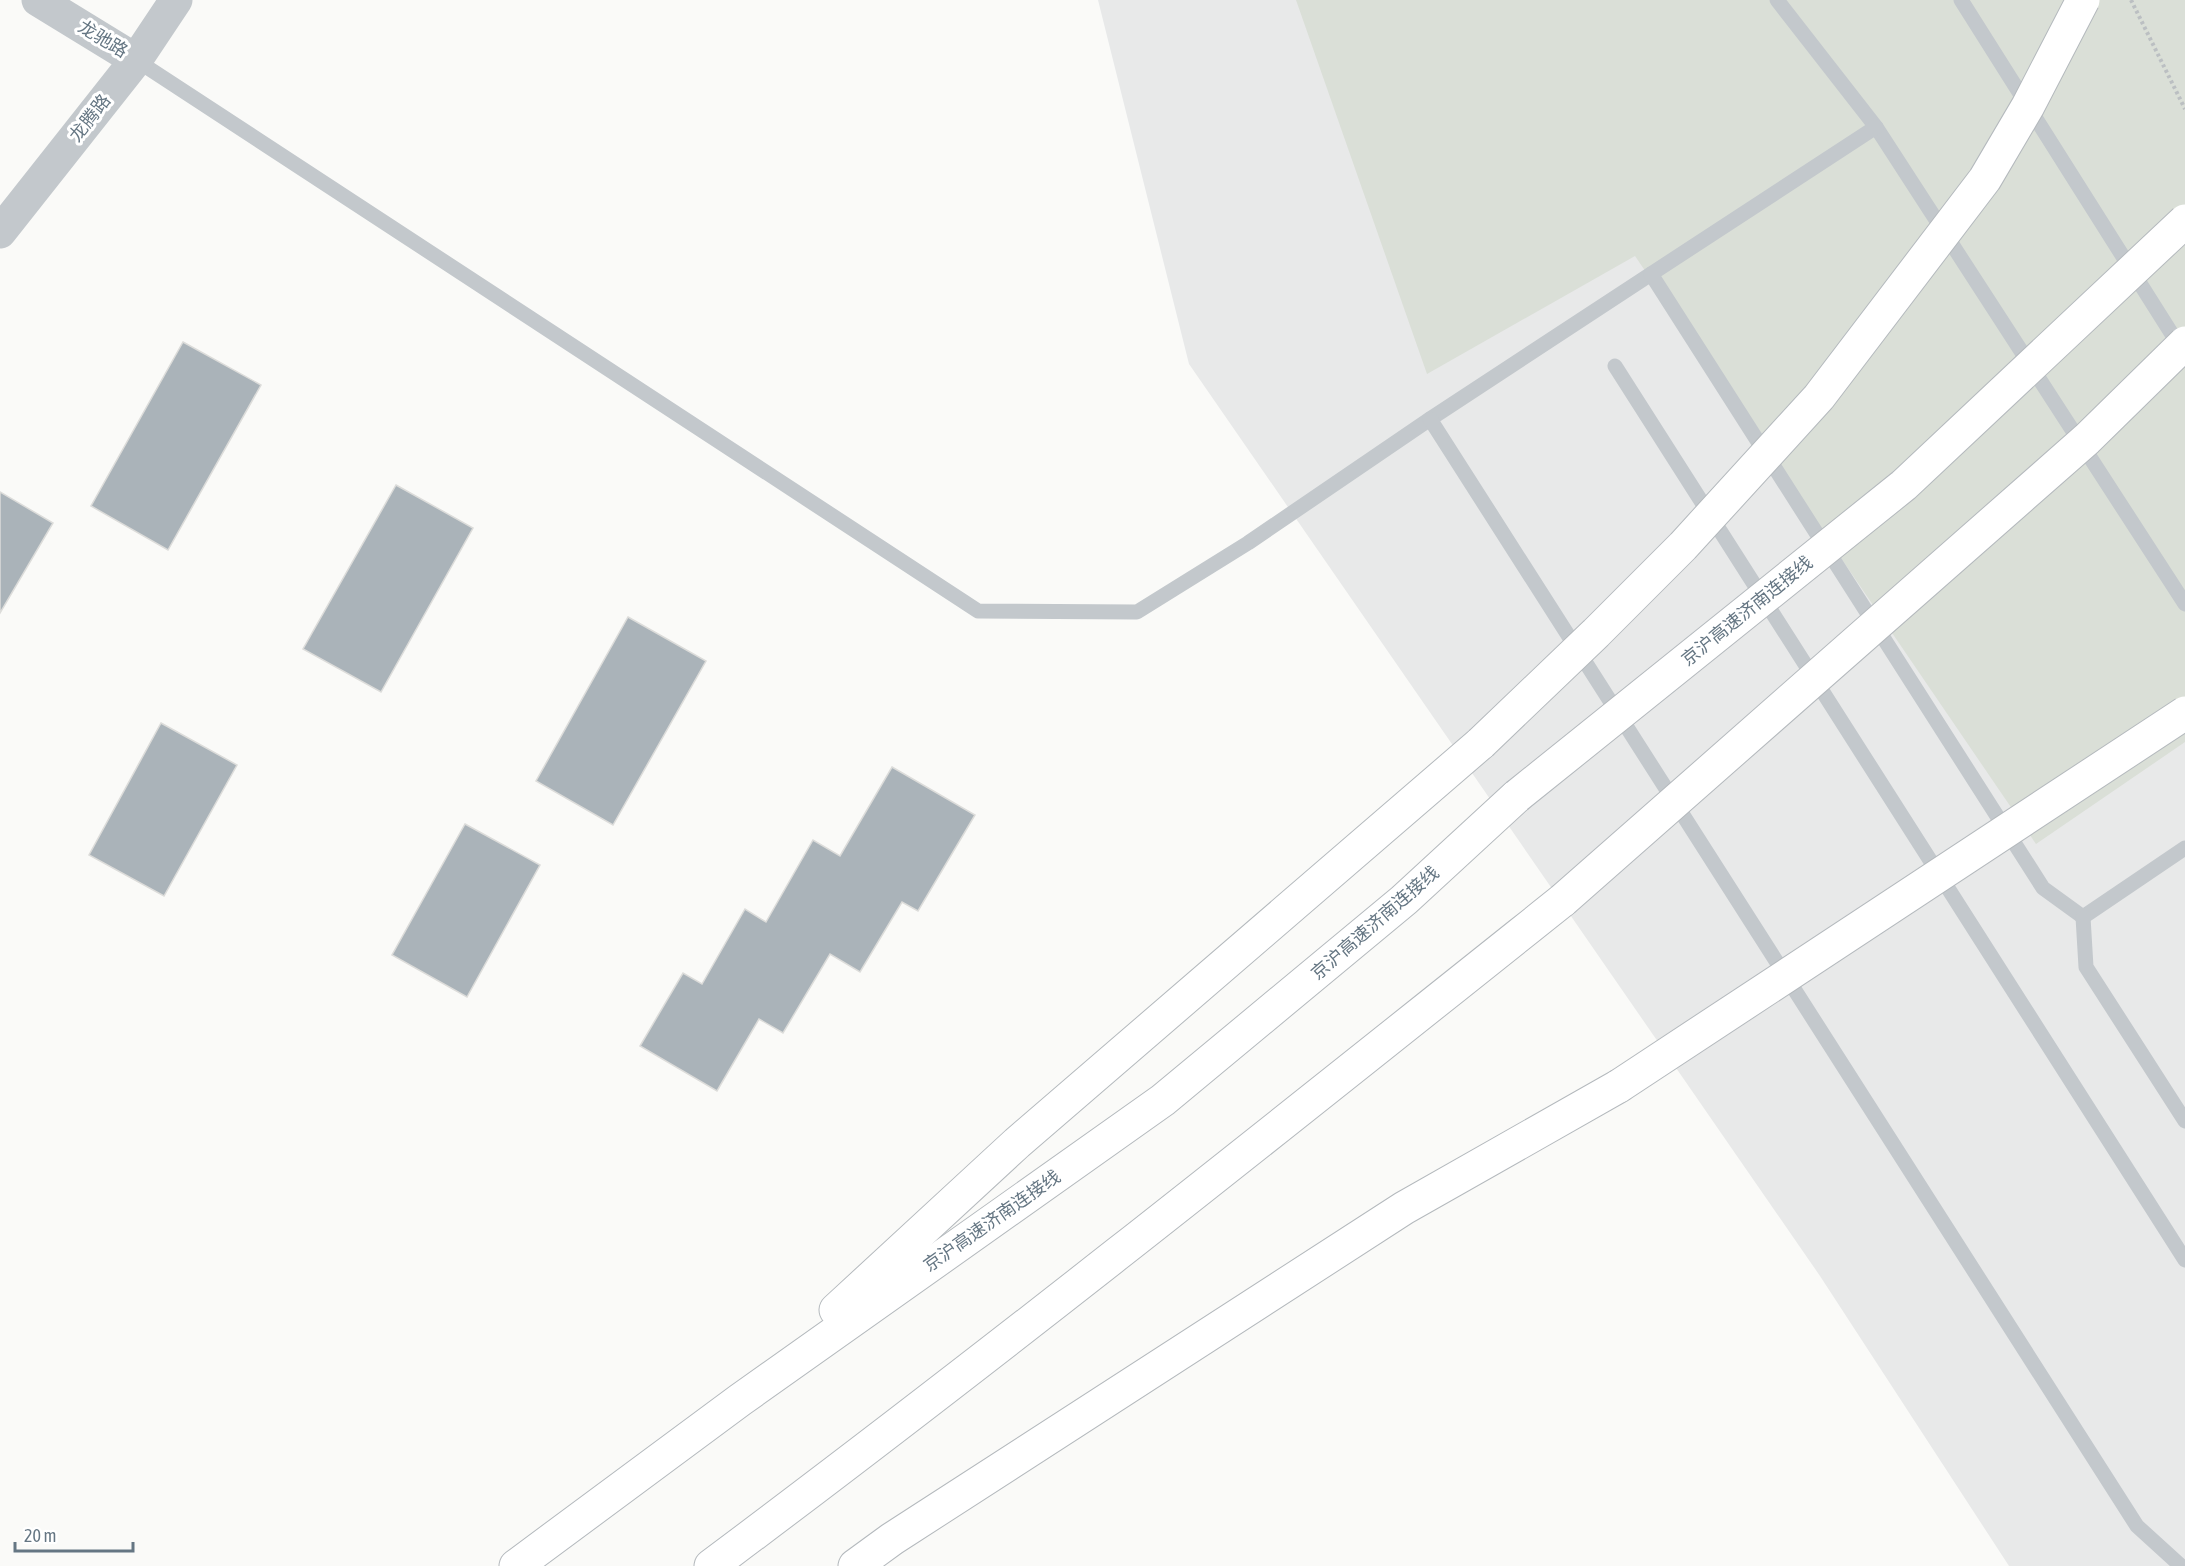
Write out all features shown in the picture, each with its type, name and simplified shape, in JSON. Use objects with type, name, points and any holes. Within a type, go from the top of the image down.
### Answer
[{"type":"highway","points":[[740,1400],[1017,1143],[1481,743],[1683,546],[1820,397],[1985,179],[2028,106],[2083,0]]},
{"type":"highway","name":"京沪高速济南连接线","points":[[516,1566],[740,1400],[1163,1100],[1404,900],[1517,796],[1904,485],[2185,221]]},
{"type":"highway","points":[[711,1566],[818,1486],[1200,1189],[1563,900],[2078,447],[2185,343]]},
{"type":"highway","points":[[855,1566],[892,1539],[1404,1208],[1619,1086],[2185,713]]},
{"type":"street","name":"龙驰路","points":[[38,0],[136,60]]},
{"type":"street","name":"龙腾路","points":[[0,232],[136,60],[176,0]]},
{"type":"lane","points":[[1777,0],[1876,127],[2185,604]]},
{"type":"lane","points":[[1961,0],[2185,355]]},
{"type":"lane","points":[[136,60],[978,611],[1137,612],[1248,543],[1430,419],[1876,127]]},
{"type":"lane","points":[[1651,273],[2043,888],[2083,917]]},
{"type":"lane","points":[[1615,366],[2047,1047],[2185,1260]]},
{"type":"lane","points":[[1430,419],[2137,1526],[2181,1566]]},
{"type":"lane","points":[[2083,917],[2185,848]]},
{"type":"lane","points":[[2083,917],[2086,967],[2185,1120]]},
{"type":"path","points":[[2131,0],[2185,109]]},
{"type":"shaded area","points":[[1098,0],[1998,0],[2185,264],[2185,1566],[2009,1566],[1820,1276],[1189,364]]},
{"type":"shaded area","points":[[1296,0],[2185,0],[2185,742],[2036,844],[1635,256],[1427,374]]},
{"type":"building","points":[[183,342],[261,385],[168,550],[91,506]]},
{"type":"building","points":[[396,485],[473,528],[381,692],[303,649]]},
{"type":"building","points":[[0,492],[53,523],[0,613]]},
{"type":"building","points":[[628,617],[706,661],[613,825],[536,781]]},
{"type":"building","points":[[161,723],[237,765],[164,896],[89,855]]},
{"type":"building","points":[[892,767],[975,815],[918,911],[902,902],[860,972],[830,954],[783,1033],[759,1019],[717,1091],[640,1046],[683,973],[702,984],[745,909],[766,922],[813,840],[840,856]]},
{"type":"building","points":[[465,824],[540,865],[467,997],[392,955]]}]
